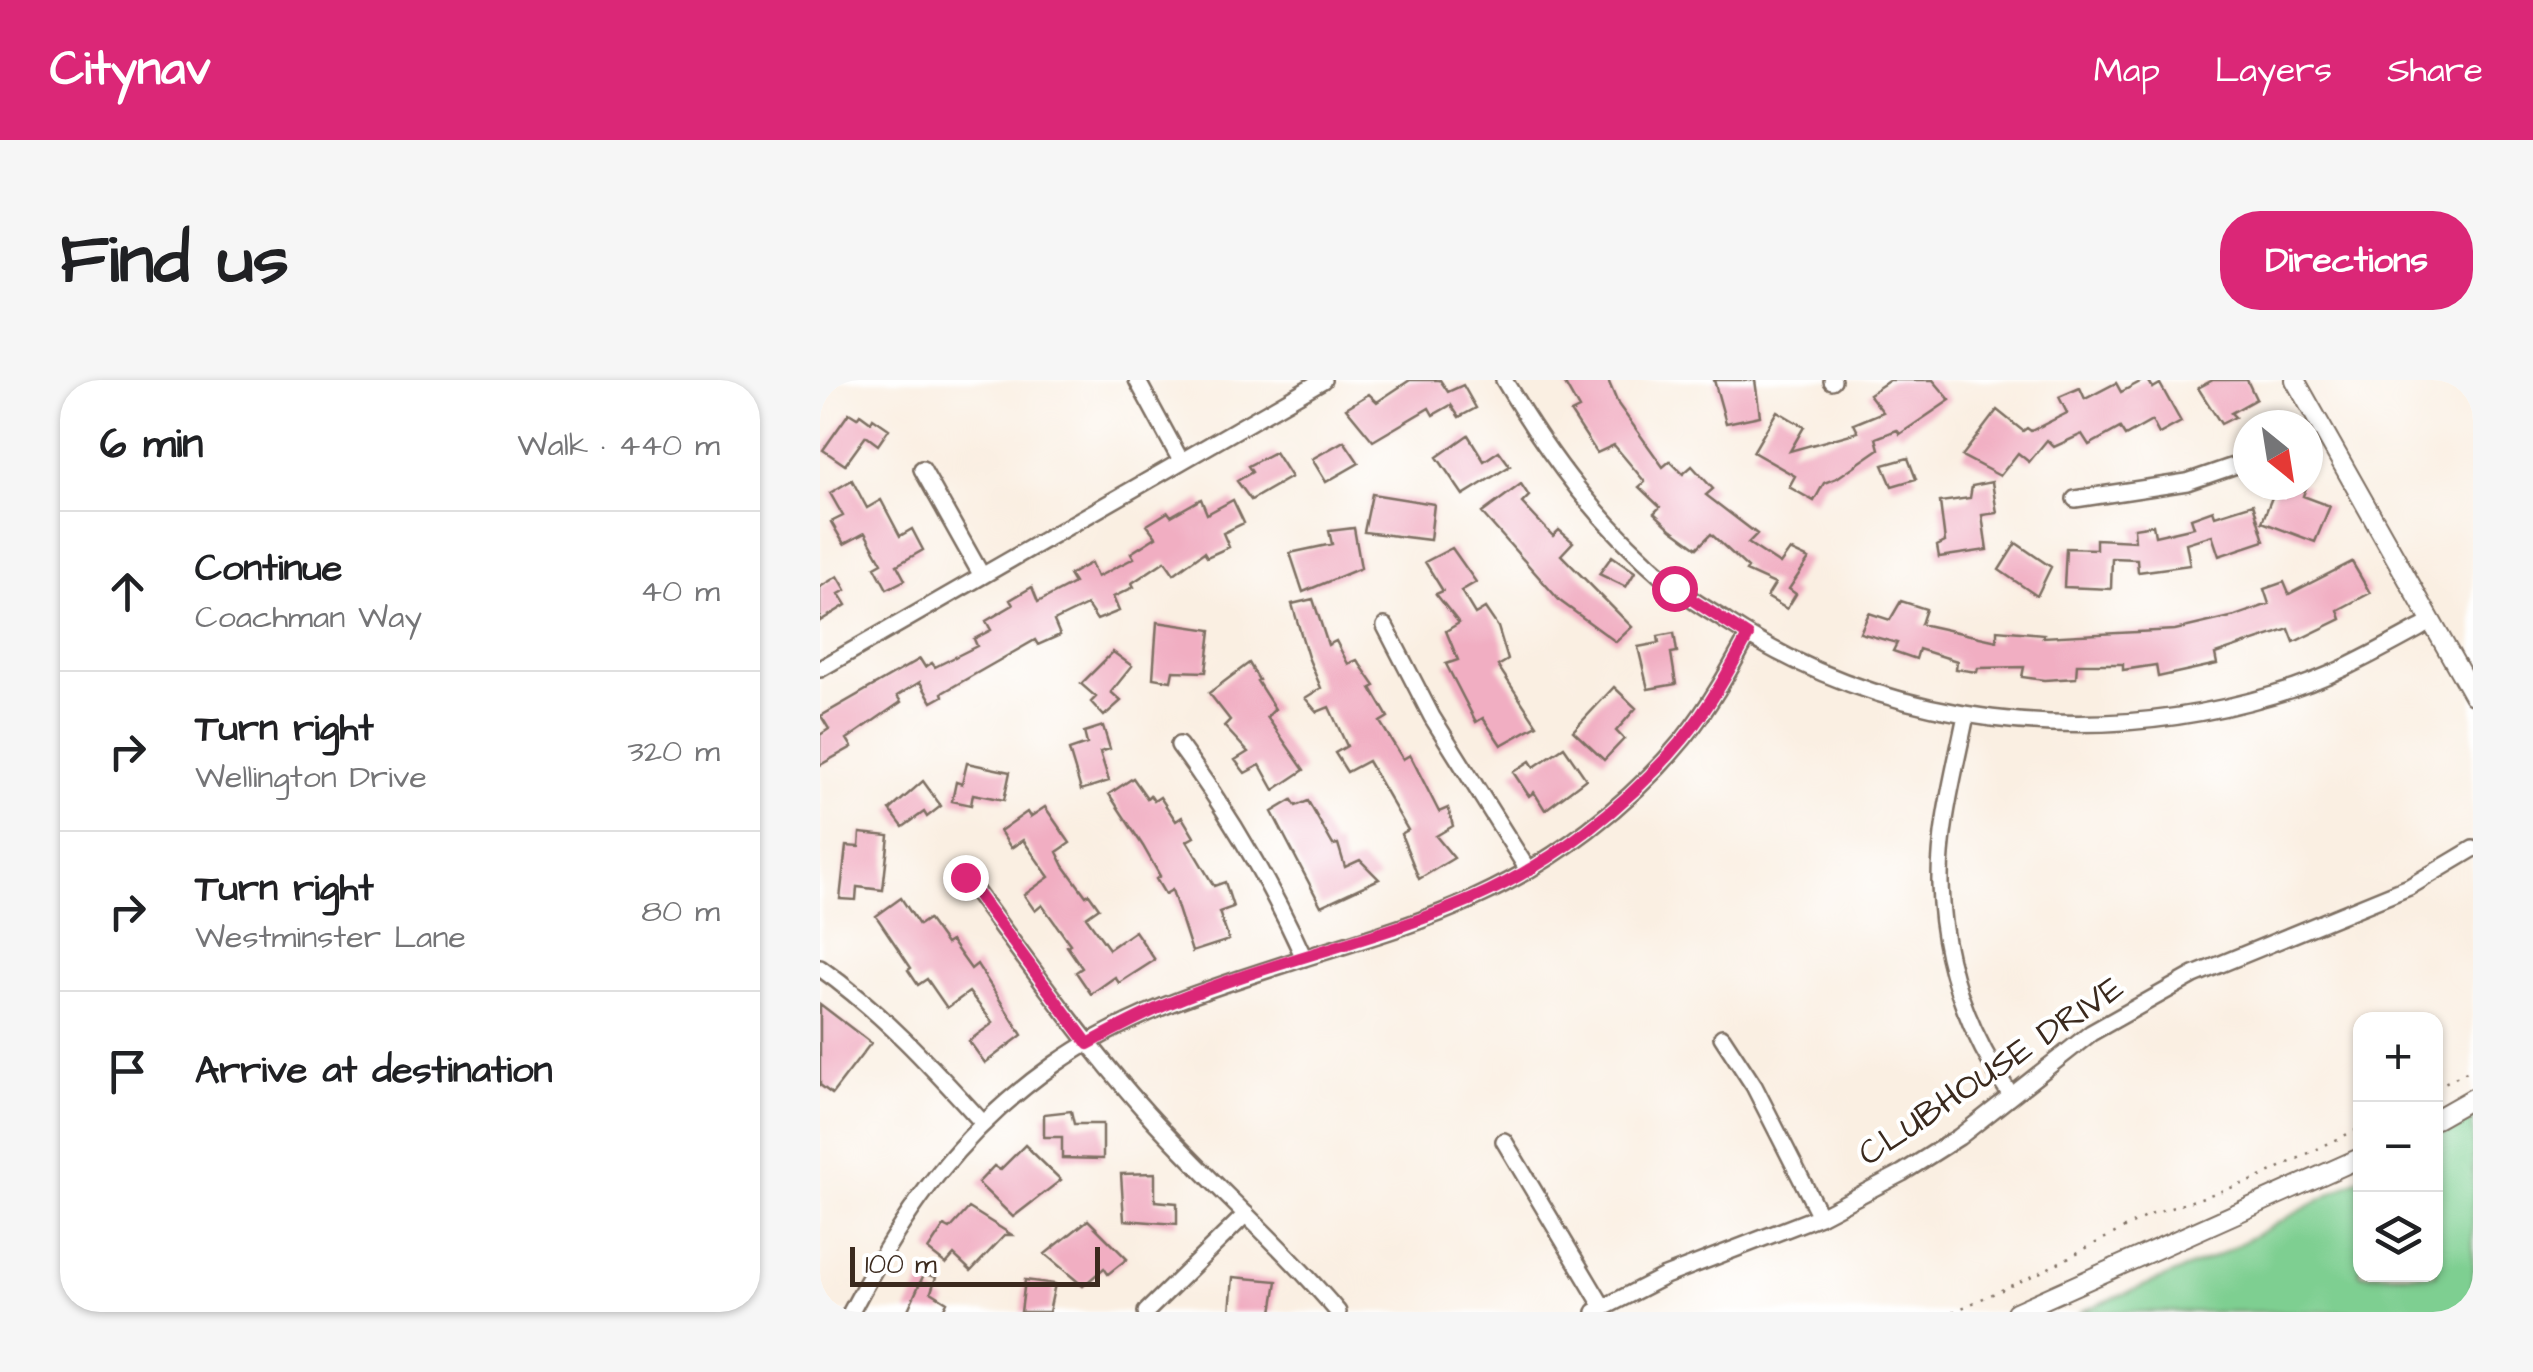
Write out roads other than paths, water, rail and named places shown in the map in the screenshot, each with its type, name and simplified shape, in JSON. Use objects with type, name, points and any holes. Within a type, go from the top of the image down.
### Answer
[{"type":"street","points":[[1137,380],[1182,462]]},
{"type":"street","points":[[820,669],[1323,380]]},
{"type":"street","points":[[1504,380],[1545,449],[1628,546],[1674,588],[1748,636],[1849,685],[1966,716],[2057,725],[2131,723],[2213,711],[2276,694],[2354,665],[2431,622]]},
{"type":"street","points":[[2295,380],[2307,410]]},
{"type":"street","points":[[2323,442],[2473,695]]},
{"type":"street","points":[[2074,499],[2187,482],[2233,466]]},
{"type":"street","points":[[922,468],[982,576]]},
{"type":"street","points":[[1386,626],[1432,717],[1528,870]]},
{"type":"street","points":[[851,1312],[882,1254],[930,1181],[982,1122],[1057,1062],[1170,1003],[1418,921],[1476,898],[1528,870],[1588,830],[1684,738],[1721,685],[1748,636]]},
{"type":"street","points":[[1966,716],[1944,833],[1940,883],[1950,965],[1969,1021],[2010,1094]]},
{"type":"street","points":[[1179,745],[1223,806],[1266,878],[1304,958]]},
{"type":"street","name":"CLUBHOUSE DRIVE","points":[[1599,1309],[1665,1276],[1820,1216],[1902,1174],[1959,1136],[2090,1033],[2194,975],[2410,886],[2473,849]]},
{"type":"street","points":[[965,877],[1088,1044],[1148,1115],[1296,1261],[1338,1312]]},
{"type":"street","points":[[820,968],[916,1049],[982,1122]]},
{"type":"street","points":[[1722,1036],[1754,1086],[1820,1216]]},
{"type":"street","points":[[2443,1115],[2473,1098]]},
{"type":"street","points":[[1504,1141],[1599,1309]]},
{"type":"street","points":[[2016,1312],[2353,1161]]},
{"type":"street","points":[[1146,1312],[1246,1214]]}]
